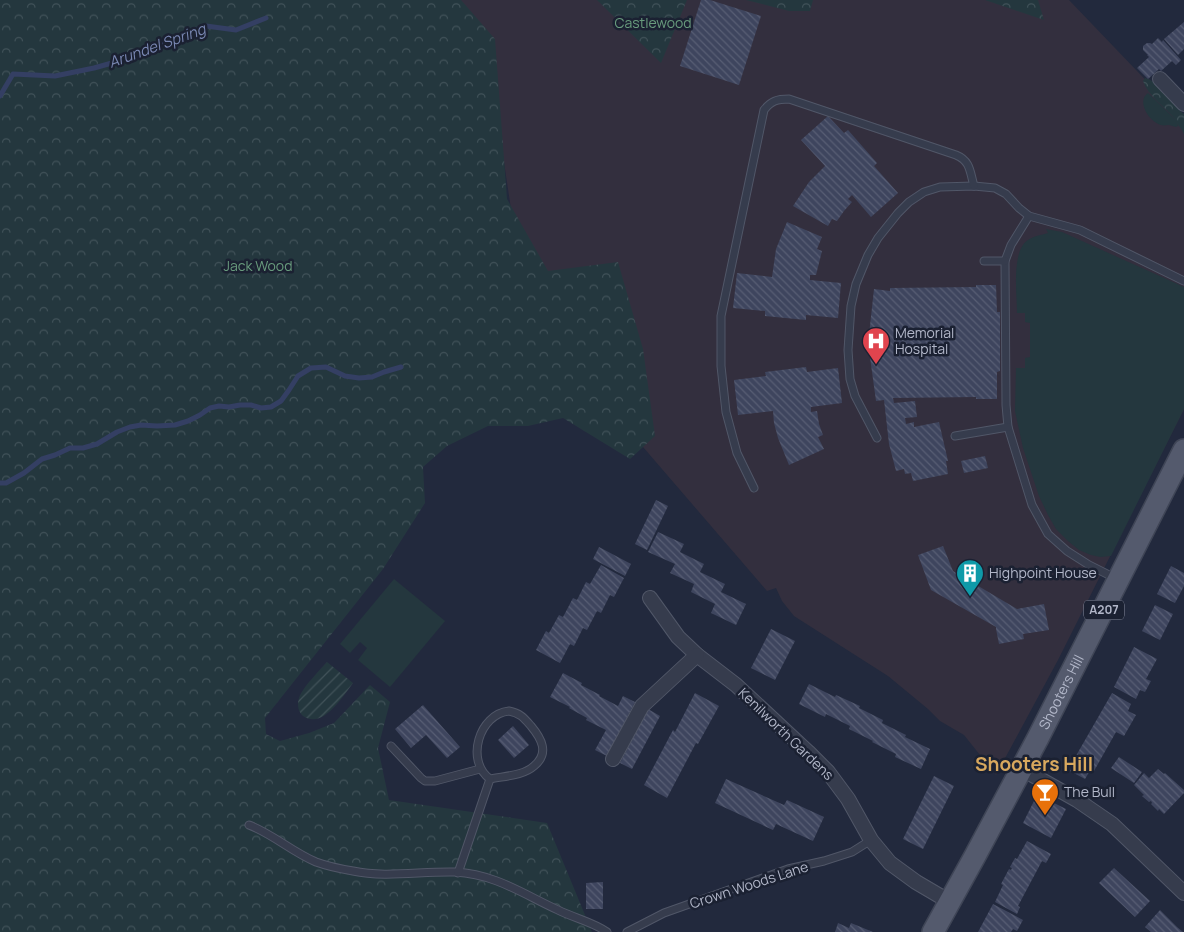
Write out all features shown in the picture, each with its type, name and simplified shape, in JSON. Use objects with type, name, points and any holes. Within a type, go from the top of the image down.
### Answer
[{"type":"main road","name":"Shooters Hill","points":[[933,932],[1022,769],[1184,450]]},
{"type":"street","points":[[1160,79],[1182,96]]},
{"type":"street","name":"Kenilworth Gardens","points":[[650,598],[678,637],[697,655],[736,685],[828,772],[848,799],[871,840],[890,863],[916,882],[950,902]]},
{"type":"street","points":[[613,759],[642,706],[697,655]]},
{"type":"street","points":[[1022,769],[1077,800],[1112,824],[1184,893]]},
{"type":"lane","points":[[754,488],[738,453],[726,412],[721,366],[721,316],[764,110],[770,103],[779,99],[788,99],[962,157],[968,163],[974,186]]},
{"type":"lane","points":[[877,438],[855,396],[850,379],[848,350],[851,306],[856,284],[868,255],[878,238],[898,213],[909,202],[924,192],[940,187],[974,186],[995,188],[1006,194],[1029,216],[1080,230],[1184,281]]},
{"type":"lane","points":[[1029,216],[1011,245],[1005,261],[1006,405],[1008,428],[1032,506],[1048,534],[1067,551],[1089,565],[1119,580]]},
{"type":"lane","points":[[984,261],[1005,261]]},
{"type":"lane","points":[[955,436],[1008,428]]},
{"type":"lane","points":[[503,712],[514,712],[524,717],[539,736],[542,741],[542,752],[538,763],[527,771],[490,779],[480,769],[477,747],[480,735],[496,715],[503,712]]},
{"type":"lane","points":[[391,746],[421,778],[426,780],[435,781],[480,769]]},
{"type":"lane","points":[[458,872],[490,779]]},
{"type":"lane","points":[[249,825],[261,829],[316,862],[355,872],[412,874],[458,872],[498,881],[607,932]]},
{"type":"lane","name":"Crown Woods Lane","points":[[627,932],[664,913],[788,869],[824,861],[852,852],[871,840]]},
{"type":"shaded area","name":"Memorial Hospital","points":[[454,0],[1069,0],[1184,120],[1184,409],[1058,660],[996,775],[964,735],[940,721],[888,676],[794,616],[782,601],[776,588],[767,591],[643,447],[528,322],[494,96]]},
{"type":"green space","name":"Jack Wood","points":[[0,0],[461,0],[495,39],[507,199],[548,271],[618,262],[643,349],[655,436],[630,459],[563,418],[528,426],[488,426],[447,446],[423,467],[425,503],[383,569],[265,718],[266,734],[280,741],[309,733],[334,723],[370,685],[390,702],[378,748],[389,800],[547,823],[592,932],[0,932]]},
{"type":"green space","name":"Castlewood","points":[[597,0],[687,0],[661,63]]},
{"type":"green space","points":[[746,0],[813,0],[810,11],[789,11]]},
{"type":"green space","points":[[985,0],[1038,0],[1044,20]]},
{"type":"green space","points":[[1145,78],[1158,85],[1175,105],[1180,108],[1180,111],[1184,114],[1184,135],[1175,119],[1149,92],[1143,81]]},
{"type":"green space","points":[[1148,93],[1176,120],[1178,126],[1162,125],[1148,116],[1143,101]]},
{"type":"green space","points":[[1046,229],[1062,232],[1184,287],[1184,409],[1111,556],[1100,557],[1079,550],[1056,529],[1039,496],[1023,448],[1015,411],[1016,368],[1025,368],[1025,358],[1030,357],[1030,323],[1025,322],[1025,313],[1017,313],[1017,263],[1019,253],[1028,240],[1048,233]]},
{"type":"green space","points":[[394,579],[445,621],[390,687],[358,660],[367,648],[360,642],[350,653],[340,644]]},
{"type":"green space","points":[[327,662],[353,683],[332,710],[318,719],[310,719],[303,716],[300,712],[299,698],[307,685]]},
{"type":"building","points":[[701,0],[710,0],[761,16],[739,85],[680,66]]},
{"type":"building","points":[[1184,22],[1184,49],[1178,55],[1164,39]]},
{"type":"building","points":[[1158,38],[1162,42],[1163,40],[1181,60],[1176,65],[1172,61],[1148,79],[1137,68],[1149,57],[1143,50],[1143,46],[1147,43],[1152,44]]},
{"type":"building","points":[[828,116],[844,133],[848,130],[877,163],[874,166],[898,193],[871,217],[852,195],[848,199],[852,202],[837,221],[832,219],[828,226],[793,206],[809,182],[825,166],[801,140]]},
{"type":"building","points":[[787,222],[822,237],[817,249],[822,251],[816,275],[810,275],[810,280],[841,283],[838,318],[806,315],[806,320],[765,316],[765,311],[733,308],[737,273],[772,277],[776,249]]},
{"type":"building","name":"Memorial Hospital","points":[[976,285],[996,285],[997,312],[1000,312],[1000,371],[997,372],[997,399],[976,399],[976,397],[893,398],[894,403],[915,401],[917,417],[905,418],[906,424],[914,422],[914,427],[939,422],[948,461],[946,461],[948,474],[913,481],[911,473],[905,474],[904,469],[896,471],[889,444],[884,400],[876,401],[869,350],[874,289],[890,291],[890,288],[976,287]]},
{"type":"building","points":[[806,367],[807,372],[838,368],[842,403],[811,407],[811,412],[817,411],[823,435],[818,437],[824,449],[789,465],[778,438],[773,411],[738,415],[734,380],[766,376],[765,372]]},
{"type":"building","points":[[985,456],[988,468],[964,473],[961,461]]},
{"type":"building","points":[[656,500],[668,506],[647,550],[635,544]]},
{"type":"building","points":[[658,532],[684,544],[680,552],[704,564],[700,572],[725,584],[721,592],[746,604],[736,625],[711,613],[715,604],[691,592],[694,584],[670,573],[675,564],[648,552]]},
{"type":"building","name":"Highpoint House","points":[[943,546],[953,571],[1017,609],[1044,604],[1049,630],[1023,634],[1024,639],[999,644],[996,627],[931,590],[918,555]]},
{"type":"building","points":[[599,547],[631,564],[625,576],[593,559]]},
{"type":"building","points":[[601,565],[624,578],[614,597],[610,595],[601,613],[597,611],[587,630],[583,628],[574,646],[570,644],[560,663],[536,650],[546,631],[549,633],[559,615],[563,617],[573,598],[577,600],[586,582],[590,584]]},
{"type":"building","points":[[1171,566],[1184,573],[1184,586],[1175,603],[1157,594]]},
{"type":"building","points":[[1155,605],[1173,614],[1160,640],[1142,631]]},
{"type":"building","points":[[771,629],[795,641],[775,680],[751,668]]},
{"type":"building","points":[[1134,647],[1157,659],[1146,679],[1151,681],[1145,692],[1140,690],[1136,699],[1114,687]]},
{"type":"building","points":[[563,673],[618,706],[623,696],[635,702],[607,756],[595,750],[606,730],[586,720],[587,718],[570,707],[550,697]]},
{"type":"building","points":[[809,684],[835,697],[836,695],[860,706],[859,708],[883,720],[882,723],[930,749],[921,769],[895,757],[896,754],[849,729],[850,726],[826,714],[825,717],[799,704]]},
{"type":"building","points":[[695,693],[719,706],[698,744],[696,743],[667,798],[644,785]]},
{"type":"building","points":[[1112,693],[1131,704],[1128,711],[1136,715],[1124,736],[1116,732],[1094,771],[1091,769],[1085,779],[1070,771],[1075,762],[1073,761]]},
{"type":"building","points":[[423,705],[460,747],[447,758],[426,735],[411,748],[395,729]]},
{"type":"building","points":[[648,709],[660,716],[632,769],[620,763]]},
{"type":"building","points":[[513,726],[529,745],[514,758],[498,740]]},
{"type":"building","points":[[1119,757],[1142,772],[1134,783],[1111,768]]},
{"type":"building","points":[[1158,769],[1184,790],[1184,793],[1164,814],[1151,804],[1151,801],[1149,802],[1142,796],[1144,795],[1134,785],[1144,773],[1149,778]]},
{"type":"building","points":[[934,776],[954,786],[923,849],[903,839]]},
{"type":"building","points":[[726,779],[784,805],[787,800],[824,817],[813,841],[776,824],[773,830],[715,803]]},
{"type":"building","points":[[1040,796],[1066,809],[1051,838],[1023,823],[1036,797]]},
{"type":"building","points":[[1027,841],[1051,854],[1046,863],[1042,861],[1018,906],[1020,907],[1017,914],[995,902],[1003,885],[1001,884]]},
{"type":"building","points":[[1114,868],[1150,901],[1135,917],[1099,883]]},
{"type":"building","points":[[603,882],[603,909],[586,909],[586,883]]},
{"type":"building","points":[[993,904],[1023,920],[1017,931],[1013,929],[1011,932],[978,932]]},
{"type":"building","points":[[1160,910],[1183,932],[1151,932],[1145,927]]},
{"type":"building","points":[[838,923],[849,928],[851,923],[873,932],[835,932]]},
{"type":"waterway","name":"Arundel Spring","points":[[0,96],[13,74],[55,76],[94,68],[144,54],[173,38],[206,26],[236,30],[266,18]]},
{"type":"waterway","points":[[0,483],[6,483],[24,473],[42,459],[70,448],[83,448],[97,444],[117,432],[130,427],[141,425],[175,425],[188,421],[210,408],[219,406],[251,405],[261,408],[271,407],[281,401],[298,376],[311,368],[326,367],[345,376],[359,378],[372,377],[401,367]]},
{"type":"place","name":"Memorial Hospital","points":[[876,365]]},
{"type":"place","name":"Highpoint House","points":[[970,597]]},
{"type":"place","name":"The Bull","points":[[1045,816]]},
{"type":"district","name":"Shooters Hill","points":[[1034,764]]}]
